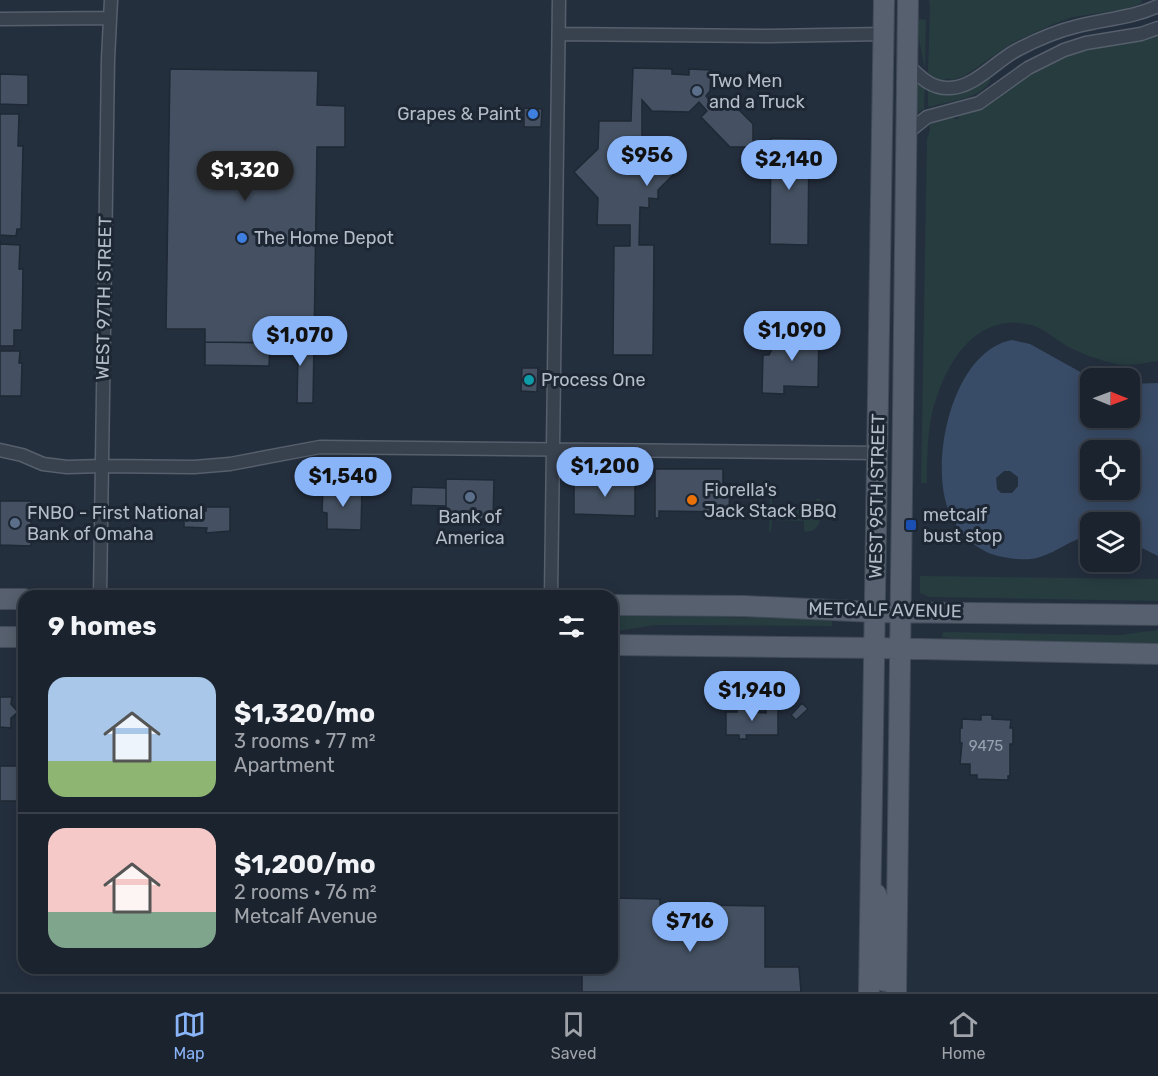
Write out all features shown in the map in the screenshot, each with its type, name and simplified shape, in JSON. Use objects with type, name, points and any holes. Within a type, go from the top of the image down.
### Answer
[{"type":"main road","name":"WEST 95TH STREET","points":[[868,992],[884,0]]},
{"type":"main road","name":"WEST 95TH STREET","points":[[896,992],[908,0]]},
{"type":"main road","points":[[0,598],[18,599]]},
{"type":"main road","name":"METCALF AVENUE","points":[[618,605],[744,606],[875,612],[1158,615]]},
{"type":"main road","points":[[0,637],[18,637]]},
{"type":"main road","name":"METCALF AVENUE","points":[[618,645],[1158,654]]},
{"type":"main road","points":[[869,881],[877,895],[882,912],[886,992]]},
{"type":"street","name":"WEST 97TH STREET","points":[[100,590],[111,0]]},
{"type":"street","points":[[551,590],[560,0]]},
{"type":"street","points":[[907,64],[921,78],[936,87],[952,88],[973,80],[1016,50],[1059,31],[1080,25],[1140,15],[1158,6]]},
{"type":"street","points":[[0,19],[110,18]]},
{"type":"street","points":[[906,134],[927,117],[979,103],[1028,68],[1064,50],[1086,43],[1141,34],[1158,28]]},
{"type":"street","points":[[559,34],[770,36],[883,34]]},
{"type":"street","points":[[1006,57],[1017,75]]},
{"type":"street","points":[[0,450],[51,465],[67,467],[194,467],[230,464],[320,447],[878,453]]},
{"type":"green space","points":[[929,0],[1141,0],[1142,3],[1125,9],[1073,17],[1051,25],[1012,43],[966,75],[953,80],[946,78],[944,81],[928,73]]},
{"type":"green space","points":[[917,20],[926,20],[925,69],[916,25]]},
{"type":"green space","points":[[1158,34],[1158,361],[1130,365],[1112,363],[1075,350],[1031,325],[1010,323],[992,327],[976,335],[951,364],[943,382],[931,419],[927,451],[927,483],[921,483],[929,123],[944,117],[958,119],[960,114],[1025,74],[1053,61]]},
{"type":"green space","points":[[991,79],[987,86],[972,96],[929,107],[928,105],[930,89]]},
{"type":"green space","points":[[917,82],[925,85],[924,109],[918,112]]},
{"type":"green space","points":[[770,497],[772,497],[772,509],[815,509],[816,499],[820,499],[821,515],[818,525],[812,531],[806,532],[804,521],[772,520],[769,532]]},
{"type":"green space","points":[[920,576],[1158,579],[1158,601],[929,597],[920,593]]},
{"type":"green space","points":[[618,616],[804,618],[832,621],[832,626],[655,625],[618,631]]},
{"type":"green space","points":[[1158,630],[1158,644],[972,641],[942,637],[943,632],[1120,635]]},
{"type":"water","points":[[1012,340],[1030,344],[1080,372],[1080,428],[1140,428],[1140,384],[1158,383],[1158,556],[1140,547],[1140,512],[1080,512],[1080,538],[1036,558],[1016,559],[993,554],[983,550],[966,537],[953,519],[945,499],[942,455],[953,405],[963,382],[976,362],[992,348]],"holes":[[[1004,471],[1010,471],[1018,477],[1018,486],[1012,493],[1001,493],[997,489],[996,478]]]},
{"type":"building","points":[[633,68],[672,69],[672,74],[689,75],[689,69],[711,70],[710,91],[706,96],[714,105],[724,95],[753,124],[753,147],[730,147],[701,117],[707,111],[699,102],[689,112],[652,111],[642,100],[642,138],[651,139],[651,146],[659,146],[659,157],[675,173],[658,190],[658,199],[649,198],[649,208],[640,207],[639,245],[654,245],[653,355],[613,355],[614,246],[630,246],[630,225],[597,225],[598,198],[574,172],[598,149],[599,121],[631,121]]},
{"type":"building","name":"The Home Depot","points":[[170,69],[318,71],[317,105],[345,106],[345,147],[317,147],[314,343],[205,342],[205,329],[166,329]]},
{"type":"building","points":[[0,74],[28,75],[28,105],[0,104]]},
{"type":"building","name":"Grapes & Paint","points":[[524,108],[542,109],[541,127],[524,127]]},
{"type":"building","points":[[0,114],[19,114],[18,146],[23,146],[21,229],[17,229],[16,236],[0,235]]},
{"type":"building","points":[[771,138],[809,139],[808,245],[770,244]]},
{"type":"building","points":[[0,240],[1,244],[20,245],[19,269],[23,269],[22,330],[14,330],[14,346],[0,346]]},
{"type":"building","points":[[785,327],[800,328],[800,332],[819,332],[818,387],[784,386],[784,394],[762,393],[763,355],[769,355],[774,345],[784,342]]},
{"type":"building","points":[[205,342],[270,343],[269,366],[205,365]]},
{"type":"building","points":[[270,343],[314,343],[313,403],[297,403],[298,356],[270,356]]},
{"type":"building","points":[[0,351],[20,351],[21,396],[0,396]]},
{"type":"building","name":"Process One","points":[[522,368],[538,368],[537,392],[521,391]]},
{"type":"building","name":"Fiorella's Jack Stack BBQ","points":[[655,469],[723,469],[723,483],[730,484],[729,512],[659,511],[659,518],[655,518]]},
{"type":"building","name":"Bank of America","points":[[446,479],[494,480],[493,519],[446,519]]},
{"type":"building","points":[[574,480],[635,481],[635,516],[574,514]]},
{"type":"building","points":[[323,487],[362,488],[361,530],[327,529],[327,513],[322,512]]},
{"type":"building","points":[[412,487],[446,488],[446,506],[411,505]]},
{"type":"building","name":"FNBO - First National Bank of Omaha","points":[[0,501],[31,501],[31,546],[0,545]]},
{"type":"building","points":[[206,507],[230,507],[230,531],[206,533],[207,528],[184,527],[184,511],[206,511]]},
{"type":"building","points":[[0,697],[12,697],[11,704],[18,712],[11,718],[11,728],[0,727]]},
{"type":"building","points":[[802,703],[808,709],[796,720],[791,715]]},
{"type":"building","points":[[737,706],[751,706],[751,712],[766,713],[766,706],[776,707],[778,709],[778,735],[746,735],[747,739],[739,739],[739,735],[726,735],[726,712],[737,712]]},
{"type":"building","points":[[981,715],[992,715],[992,719],[1011,720],[1013,744],[1010,744],[1008,780],[977,779],[977,775],[970,775],[970,764],[960,764],[962,719],[981,720]]},
{"type":"building","points":[[0,766],[18,766],[18,801],[0,801]]},
{"type":"building","points":[[618,898],[660,899],[660,931],[700,932],[700,905],[765,906],[765,967],[799,967],[801,992],[582,992],[582,975],[618,974]]},
{"type":"place","name":"Two Men and a Truck","points":[[697,91]]},
{"type":"place","name":"Grapes & Paint","points":[[533,114]]},
{"type":"place","name":"The Home Depot","points":[[242,238]]},
{"type":"place","name":"Process One","points":[[529,380]]},
{"type":"place","name":"Bank of America","points":[[470,497]]},
{"type":"place","name":"Fiorella's Jack Stack BBQ","points":[[692,500]]},
{"type":"place","name":"FNBO - First National Bank of Omaha","points":[[15,523]]},
{"type":"place","name":"metcalf bust stop","points":[[911,525]]}]
